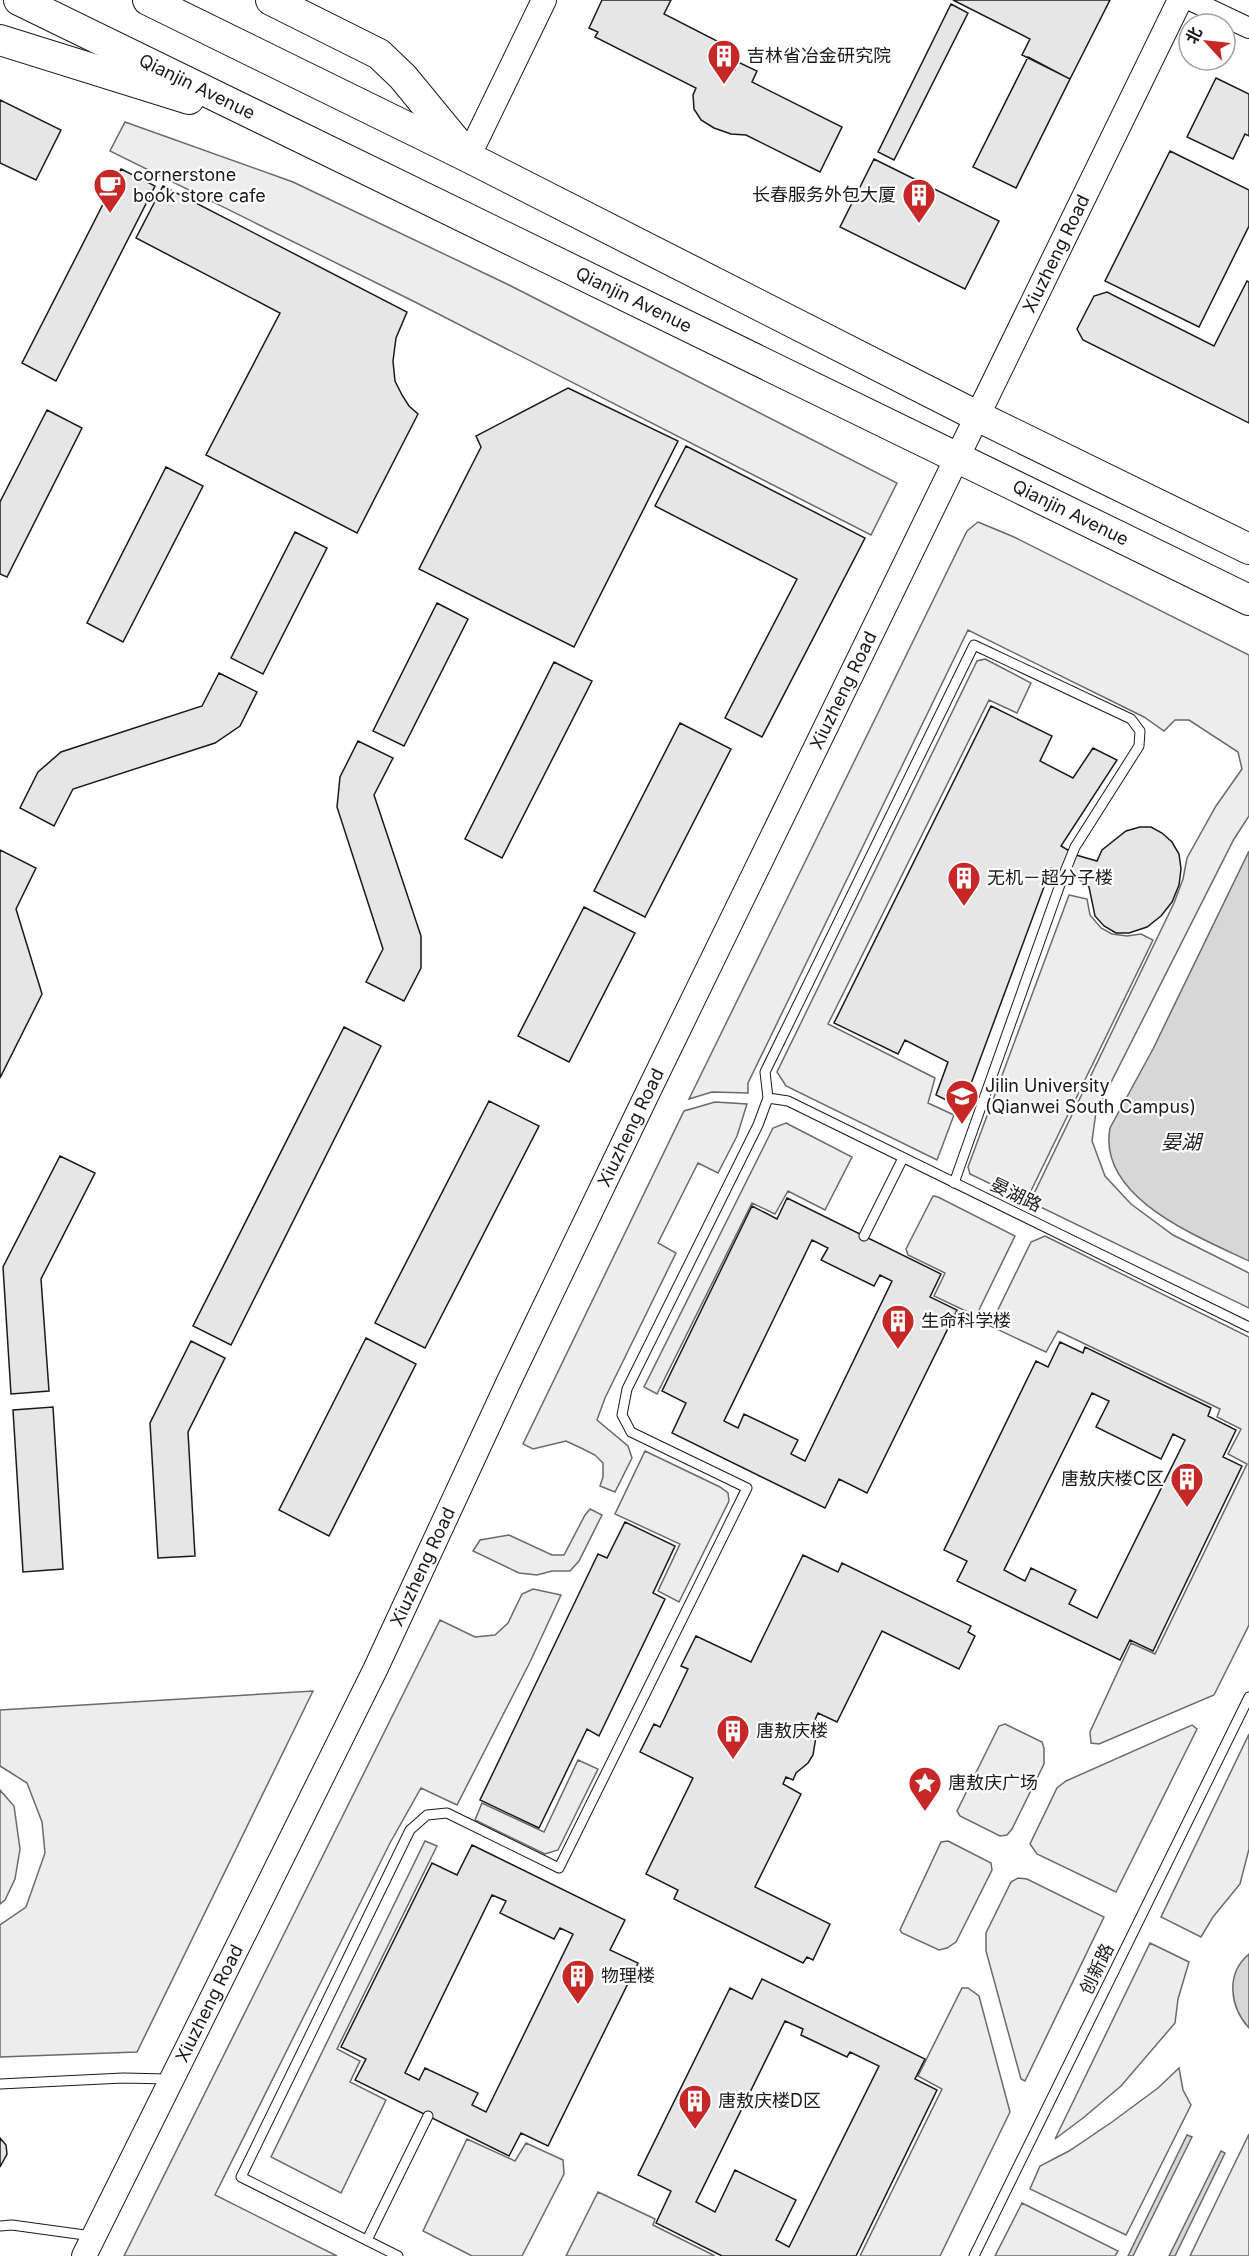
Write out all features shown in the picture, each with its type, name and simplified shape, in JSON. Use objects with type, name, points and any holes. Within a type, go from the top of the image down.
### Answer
[{"type":"main road","name":"Qianjin Avenue","points":[[19,0],[1249,600]]},
{"type":"main road","points":[[148,0],[468,157],[977,416],[1249,549]]},
{"type":"main road","points":[[271,0],[379,54],[404,77],[468,157]]},
{"type":"main road","points":[[0,40],[274,124]]},
{"type":"street","points":[[468,157],[544,0]]},
{"type":"street","name":"Xiuzheng Road","points":[[89,2246],[375,1670],[509,1381],[649,1090],[1180,0]]},
{"type":"street","points":[[1190,0],[1249,28]]},
{"type":"lane","points":[[398,2256],[240,2177],[410,1830],[427,1815],[447,1813],[559,1868],[747,1488],[631,1432],[622,1415],[627,1389],[758,1125],[768,1098],[765,1072],[974,645],[1131,719],[1140,732],[1139,746],[1075,847],[1066,868],[954,1183]]},
{"type":"lane","name":"晏湖路","points":[[768,1098],[788,1101],[1249,1327]]},
{"type":"lane","points":[[864,1236],[903,1158]]},
{"type":"lane","name":"创新路","points":[[974,2256],[1249,1697]]},
{"type":"lane","points":[[0,2084],[123,2078],[173,2079]]},
{"type":"lane","points":[[367,2240],[428,2116]]},
{"type":"lane","points":[[0,2226],[12,2225],[89,2246]]},
{"type":"shaded area","points":[[125,122],[293,182],[509,285],[897,483],[871,535],[415,302],[110,151]]},
{"type":"shaded area","points":[[978,522],[1014,537],[1249,655],[1249,816],[1234,839],[1096,1112],[1092,1141],[1105,1176],[1131,1204],[1173,1235],[1249,1273],[1249,1308],[1030,1202],[1174,903],[1183,879],[1187,858],[1216,806],[1242,769],[1238,752],[1189,720],[1175,720],[1164,731],[1144,717],[968,630],[748,1083],[748,1093],[712,1092],[689,1099],[967,531]]},
{"type":"shaded area","points":[[985,659],[1031,683],[1017,713],[989,700],[828,1024],[935,1078],[928,1103],[954,1115],[937,1160],[786,1086],[777,1072],[977,661]]},
{"type":"shaded area","points":[[1069,895],[1087,899],[1090,915],[1101,928],[1112,934],[1127,936],[1141,934],[1153,940],[1026,1201],[970,1174],[968,1167]]},
{"type":"shaded area","points":[[715,1102],[747,1104],[737,1136],[718,1173],[698,1163],[658,1243],[676,1253],[605,1398],[597,1420],[628,1446],[632,1458],[615,1492],[600,1486],[603,1477],[603,1463],[595,1455],[566,1441],[533,1449],[523,1444],[684,1111]]},
{"type":"shaded area","points":[[786,1123],[852,1157],[825,1210],[788,1191],[775,1214],[752,1203],[657,1394],[644,1387],[773,1128]]},
{"type":"shaded area","points":[[933,1196],[1015,1236],[976,1316],[934,1296],[945,1273],[908,1255],[906,1249]]},
{"type":"shaded area","points":[[1045,1236],[1249,1337],[1249,1625],[1214,1695],[1099,1744],[1091,1743],[1090,1732],[1131,1643],[1155,1654],[1247,1464],[1228,1454],[1241,1429],[1217,1417],[1220,1409],[1058,1331],[1046,1352],[990,1326],[1031,1242]]},
{"type":"shaded area","points":[[645,1451],[728,1493],[729,1501],[679,1602],[658,1591],[680,1544],[615,1514]]},
{"type":"shaded area","points":[[590,1509],[602,1515],[579,1561],[570,1571],[552,1571],[537,1575],[519,1573],[473,1551],[480,1540],[509,1535],[552,1555],[564,1555]]},
{"type":"shaded area","points":[[533,1589],[561,1595],[530,1662],[457,1805],[421,1788],[390,1843],[215,2195],[337,2256],[124,2256],[440,1620],[475,1637],[495,1635],[508,1623],[522,1594]]},
{"type":"shaded area","points":[[313,1691],[137,2052],[0,2057],[0,1925],[26,1907],[45,1853],[42,1822],[27,1783],[0,1766],[0,1710]]},
{"type":"shaded area","points":[[1005,1724],[1042,1742],[1044,1764],[1012,1829],[1007,1835],[1000,1836],[960,1816],[957,1811],[999,1726]]},
{"type":"shaded area","points":[[1192,1725],[1197,1729],[1116,1892],[1037,1854],[1030,1844],[1057,1788],[1066,1781]]},
{"type":"shaded area","points":[[1249,1734],[1249,1849],[1240,1884],[1213,1917],[1201,1937],[1161,1917]]},
{"type":"shaded area","points":[[578,1760],[598,1769],[558,1850],[545,1854],[475,1820],[482,1803],[544,1832]]},
{"type":"shaded area","points":[[0,1790],[14,1806],[20,1849],[15,1879],[5,1900],[0,1904]]},
{"type":"shaded area","points":[[425,1841],[437,1846],[337,2049],[360,2061],[350,2082],[386,2100],[341,2193],[271,2157]]},
{"type":"shaded area","points":[[948,1841],[991,1863],[992,1870],[956,1942],[939,1950],[900,1930],[941,1842]]},
{"type":"shaded area","points":[[1018,1878],[1027,1879],[1104,1917],[1025,2081],[1021,2079],[986,1951],[986,1933],[1011,1882]]},
{"type":"shaded area","points":[[1150,1943],[1189,1962],[1178,1999],[1175,2023],[1121,2086],[1055,2139]]},
{"type":"shaded area","points":[[962,1988],[968,1988],[979,1996],[1010,2112],[940,2256],[860,2256],[942,2089],[918,2076]]},
{"type":"shaded area","points":[[1179,2068],[1183,2090],[1191,2105],[1126,2235],[1030,2189],[1040,2166],[1069,2151],[1112,2122],[1158,2088]]},
{"type":"shaded area","points":[[1249,2134],[1249,2256],[1190,2256],[1231,2171]]},
{"type":"shaded area","points":[[467,2139],[515,2161],[526,2143],[563,2160],[564,2174],[522,2256],[472,2256],[423,2231]]},
{"type":"shaded area","points":[[598,2192],[655,2219],[653,2225],[715,2256],[566,2256]]},
{"type":"shaded area","points":[[1022,2203],[1118,2251],[1115,2256],[995,2256]]},
{"type":"water","name":"晏湖","points":[[1249,851],[1249,1261],[1180,1227],[1135,1195],[1119,1175],[1110,1153],[1110,1128],[1153,1049]]},
{"type":"water","points":[[1249,1954],[1249,2028],[1234,2001],[1233,1981],[1241,1962]]},
{"type":"water","points":[[1187,2135],[1192,2137],[1133,2256],[1128,2256]]},
{"type":"water","points":[[1221,2151],[1225,2153],[1175,2256],[1169,2256]]},
{"type":"building","name":"吉林省冶金研究院","points":[[602,0],[671,0],[664,14],[719,42],[711,58],[735,70],[738,62],[757,71],[752,82],[842,127],[820,172],[746,135],[731,134],[714,128],[701,120],[694,109],[693,95],[696,88],[595,37],[598,32],[589,28]]},
{"type":"building","points":[[953,0],[1110,0],[1070,79],[1022,55],[1030,39]]},
{"type":"building","points":[[951,4],[968,13],[894,160],[878,152]]},
{"type":"building","points":[[1028,57],[1070,79],[1016,188],[973,167]]},
{"type":"building","points":[[1216,78],[1249,94],[1249,136],[1245,134],[1233,159],[1187,137]]},
{"type":"building","points":[[0,100],[61,130],[36,180],[0,163]]},
{"type":"building","points":[[1170,151],[1249,190],[1249,226],[1199,327],[1105,281]]},
{"type":"building","name":"长春服务外包大厦","points":[[874,159],[999,221],[965,289],[840,227]]},
{"type":"building","points":[[121,169],[155,186],[56,381],[22,363]]},
{"type":"building","points":[[163,186],[407,312],[396,338],[393,361],[395,381],[409,406],[418,414],[357,533],[206,455],[280,313],[136,238]]},
{"type":"building","points":[[1247,281],[1249,282],[1249,423],[1083,340],[1077,329],[1094,296],[1107,292],[1214,346]]},
{"type":"building","points":[[568,388],[678,441],[574,647],[419,569],[481,447],[476,436]]},
{"type":"building","points":[[47,410],[82,428],[7,577],[0,574],[0,502]]},
{"type":"building","points":[[686,446],[865,538],[762,737],[725,718],[797,579],[655,506]]},
{"type":"building","points":[[166,467],[203,486],[123,642],[87,623]]},
{"type":"building","points":[[295,532],[327,548],[263,674],[231,658]]},
{"type":"building","points":[[437,603],[468,619],[404,746],[373,731]]},
{"type":"building","points":[[554,662],[592,681],[502,858],[465,839]]},
{"type":"building","points":[[219,673],[257,692],[240,726],[215,743],[73,789],[54,826],[20,808],[38,772],[61,752],[202,706]]},
{"type":"building","name":"无机－超分子楼","points":[[991,706],[1052,736],[1040,761],[1073,778],[1093,748],[1117,760],[1061,846],[1076,855],[1097,861],[1102,850],[1126,831],[1151,827],[1172,842],[1179,854],[1181,869],[1179,885],[1172,902],[1161,916],[1147,927],[1129,933],[1116,933],[1104,926],[1095,916],[1089,887],[1077,878],[1051,868],[962,1108],[936,1095],[948,1062],[905,1040],[898,1054],[834,1023]]},
{"type":"building","points":[[680,723],[731,749],[645,917],[594,891]]},
{"type":"building","points":[[358,741],[393,758],[374,795],[421,936],[421,968],[404,1001],[366,982],[383,949],[337,807],[340,777]]},
{"type":"building","points":[[0,850],[36,868],[16,909],[42,994],[0,1078]]},
{"type":"building","points":[[584,907],[635,933],[569,1062],[518,1036]]},
{"type":"building","points":[[344,1027],[381,1046],[231,1345],[193,1326]]},
{"type":"building","points":[[489,1101],[539,1126],[425,1348],[375,1323]]},
{"type":"building","points":[[60,1156],[95,1173],[41,1279],[49,1391],[11,1394],[3,1267]]},
{"type":"building","name":"生命科学楼","points":[[787,1198],[941,1274],[930,1297],[957,1310],[867,1493],[839,1479],[825,1508],[672,1433],[686,1403],[662,1391],[752,1206],[777,1219]],"holes":[[[812,1240],[828,1248],[821,1260],[874,1286],[880,1275],[892,1281],[805,1461],[791,1454],[798,1440],[744,1414],[738,1428],[724,1421]]]},
{"type":"building","points":[[366,1338],[416,1364],[329,1536],[279,1510]]},
{"type":"building","points":[[191,1341],[225,1358],[188,1432],[195,1556],[158,1558],[150,1423]]},
{"type":"building","name":"唐敖庆楼C区","points":[[1060,1342],[1083,1353],[1085,1347],[1211,1408],[1208,1416],[1236,1430],[1223,1457],[1242,1466],[1153,1651],[1130,1640],[1120,1660],[957,1581],[967,1561],[944,1550],[1036,1361],[1048,1367]],"holes":[[[1092,1393],[1109,1401],[1096,1427],[1161,1459],[1173,1434],[1185,1440],[1097,1618],[1069,1604],[1076,1590],[1031,1568],[1025,1581],[1004,1570]]]},
{"type":"building","points":[[53,1407],[63,1569],[23,1572],[13,1410]]},
{"type":"building","points":[[625,1522],[675,1546],[653,1593],[665,1599],[599,1736],[587,1729],[539,1828],[480,1800],[598,1554],[607,1558]]},
{"type":"building","name":"唐敖庆楼","points":[[803,1555],[838,1572],[842,1563],[971,1626],[968,1632],[975,1636],[959,1669],[882,1631],[837,1722],[818,1713],[815,1720],[821,1723],[817,1731],[813,1755],[808,1763],[796,1773],[793,1780],[786,1777],[783,1784],[801,1794],[755,1887],[830,1924],[813,1960],[807,1957],[803,1963],[674,1899],[678,1890],[646,1874],[693,1778],[640,1752],[654,1724],[660,1727],[688,1669],[681,1666],[696,1636],[751,1662]]},
{"type":"building","name":"物理楼","points":[[472,1845],[625,1920],[610,1950],[638,1963],[548,2146],[521,2133],[509,2156],[355,2080],[366,2059],[341,2047],[432,1863],[457,1875]],"holes":[[[492,1895],[506,1901],[500,1913],[554,1939],[560,1928],[573,1934],[486,2112],[472,2105],[478,2093],[425,2068],[419,2080],[405,2073]]]},
{"type":"building","name":"唐敖庆楼D区","points":[[762,1979],[925,2059],[915,2079],[937,2090],[856,2256],[722,2256],[656,2223],[671,2191],[638,2175],[730,1988],[752,1999]],"holes":[[[785,2021],[803,2029],[801,2035],[847,2057],[850,2052],[879,2066],[789,2247],[776,2240],[796,2200],[735,2170],[715,2212],[696,2202]]]},
{"type":"building","points":[[0,2138],[6,2145],[7,2154],[0,2167]]},
{"type":"place","name":"吉林省冶金研究院","points":[[724,85]]},
{"type":"place","name":"cornerstone book store cafe","points":[[110,214]]},
{"type":"place","name":"长春服务外包大厦","points":[[919,224]]},
{"type":"place","name":"无机－超分子楼","points":[[964,907]]},
{"type":"place","name":"Jilin University (Qianwei South Campus)","points":[[962,1125]]},
{"type":"place","name":"生命科学楼","points":[[898,1350]]},
{"type":"place","name":"唐敖庆楼C区","points":[[1187,1508]]},
{"type":"place","name":"唐敖庆楼","points":[[733,1760]]},
{"type":"place","name":"唐敖庆广场","points":[[925,1812]]},
{"type":"place","name":"物理楼","points":[[578,2005]]},
{"type":"place","name":"唐敖庆楼D区","points":[[695,2130]]}]
